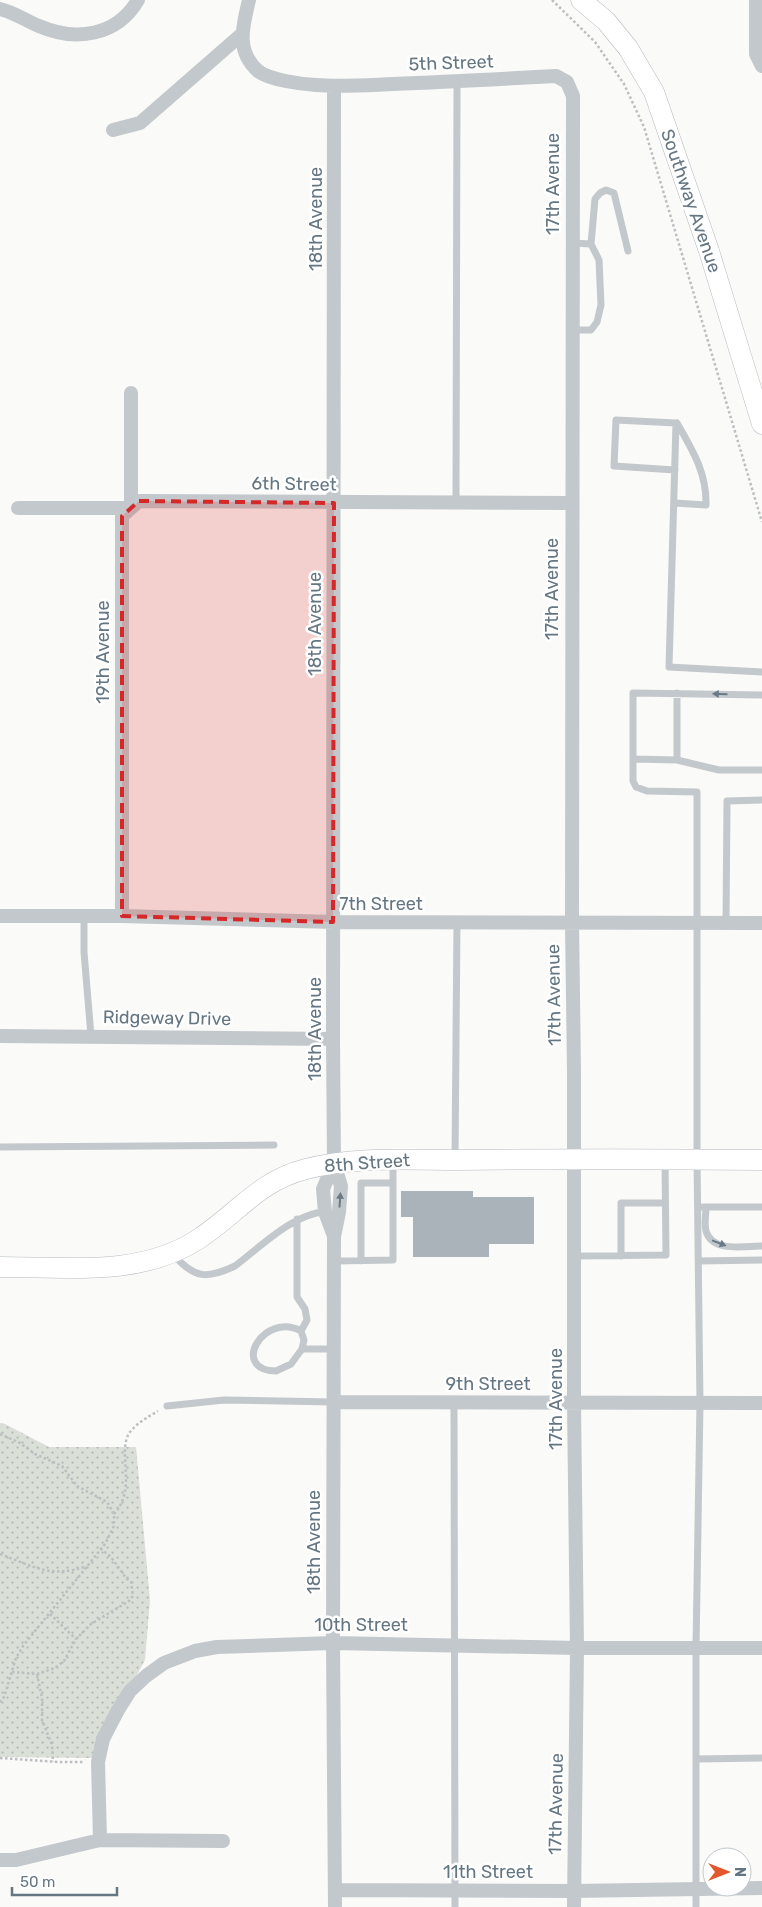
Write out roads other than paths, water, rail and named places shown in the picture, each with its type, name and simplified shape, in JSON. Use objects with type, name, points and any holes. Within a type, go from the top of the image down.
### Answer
[{"type":"main road","name":"Southway Avenue","points":[[581,0],[606,21],[628,48],[654,92],[709,251],[762,424]]},
{"type":"main road","name":"8th Street","points":[[0,1267],[110,1267],[130,1265],[172,1253],[206,1234],[247,1199],[272,1182],[294,1172],[334,1163],[393,1160],[574,1158],[762,1160]]},
{"type":"street","points":[[5,6],[40,27],[73,35],[87,35],[98,33],[121,19],[132,10],[138,0]]},
{"type":"street","points":[[113,130],[140,123],[242,34],[249,0]]},
{"type":"street","points":[[756,0],[760,58]]},
{"type":"street","name":"5th Street","points":[[242,34],[244,51],[251,64],[260,72],[300,84],[334,86],[457,82],[556,76],[567,82]]},
{"type":"street","name":"17th Avenue","points":[[567,82],[572,96],[572,924],[577,1648],[574,1907]]},
{"type":"street","name":"18th Avenue","points":[[334,86],[333,1038],[334,1163],[340,1186],[339,1212],[334,1237],[333,1642],[335,1907]]},
{"type":"street","name":"19th Avenue","points":[[122,916],[122,516],[131,508],[131,393]]},
{"type":"street","name":"6th Street","points":[[18,508],[131,508],[139,501],[571,503]]},
{"type":"street","name":"7th Street","points":[[0,916],[122,916],[333,922],[762,923]]},
{"type":"street","name":"Ridgeway Drive","points":[[0,1036],[333,1038]]},
{"type":"street","name":"18th Avenue","points":[[334,1163],[323,1189],[325,1212],[334,1237]]},
{"type":"street","name":"9th Street","points":[[333,1402],[762,1403]]},
{"type":"street","name":"10th Street","points":[[100,1840],[98,1762],[103,1739],[130,1692],[146,1676],[164,1663],[185,1654],[217,1647],[333,1642],[577,1648],[762,1648]]},
{"type":"street","points":[[0,1860],[16,1860],[100,1840],[223,1841]]},
{"type":"street","name":"11th Street","points":[[335,1890],[574,1892],[762,1888]]},
{"type":"lane","points":[[456,503],[457,82]]},
{"type":"lane","points":[[572,330],[591,330],[597,322],[601,305],[599,260],[591,244],[595,199],[600,192],[606,190],[614,193],[628,251]]},
{"type":"lane","points":[[572,243],[591,244]]},
{"type":"lane","points":[[675,470],[614,466],[614,457],[616,420],[676,423]]},
{"type":"lane","points":[[676,423],[669,667],[762,672]]},
{"type":"lane","points":[[674,503],[706,505],[704,478],[695,454],[676,423]]},
{"type":"lane","points":[[762,695],[633,693],[633,781],[636,787],[647,791],[697,792],[697,1159],[706,1230],[713,1242],[726,1246],[762,1246]]},
{"type":"lane","points":[[677,693],[677,760]]},
{"type":"lane","points":[[633,759],[677,760],[719,770],[762,770]]},
{"type":"lane","points":[[726,922],[727,801],[762,800]]},
{"type":"lane","points":[[84,916],[84,952],[91,1036]]},
{"type":"lane","points":[[455,1160],[457,922]]},
{"type":"lane","points":[[0,1147],[274,1145]]},
{"type":"lane","points":[[575,1256],[666,1255],[665,1159]]},
{"type":"lane","points":[[334,1261],[393,1260],[393,1160]]},
{"type":"lane","points":[[360,1261],[361,1183],[393,1183]]},
{"type":"lane","points":[[621,1256],[621,1203],[665,1203]]},
{"type":"lane","points":[[702,1207],[762,1207]]},
{"type":"lane","points":[[696,1907],[696,1648],[700,1403],[698,1261],[702,1207]]},
{"type":"lane","points":[[172,1253],[182,1265],[198,1275],[224,1271],[235,1266],[297,1219],[314,1212],[325,1212]]},
{"type":"lane","points":[[297,1219],[297,1298],[305,1309],[307,1320],[301,1331],[304,1340],[302,1349],[291,1364],[276,1372],[260,1367],[253,1359],[254,1348],[257,1342],[269,1331],[289,1326],[301,1331]]},
{"type":"lane","points":[[698,1261],[762,1260]]},
{"type":"lane","points":[[302,1349],[334,1349]]},
{"type":"lane","points":[[167,1406],[224,1400],[333,1402]]},
{"type":"lane","points":[[454,1402],[456,1645],[455,1907]]},
{"type":"lane","points":[[696,1758],[762,1758]]}]
